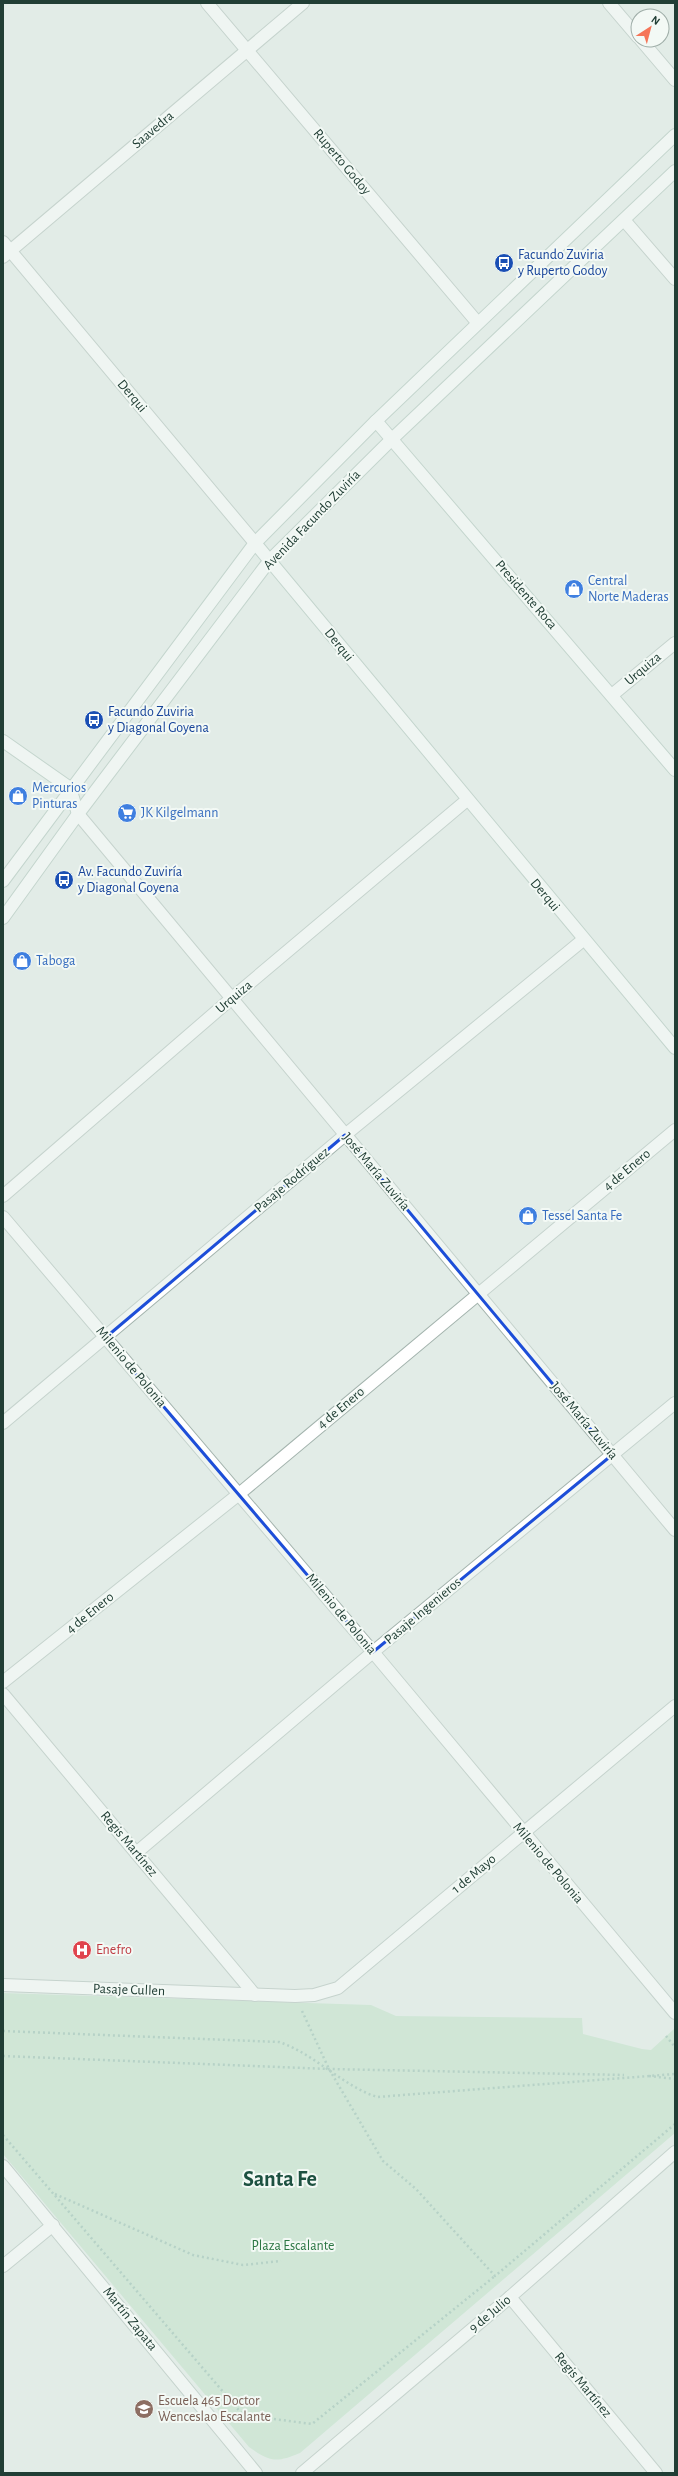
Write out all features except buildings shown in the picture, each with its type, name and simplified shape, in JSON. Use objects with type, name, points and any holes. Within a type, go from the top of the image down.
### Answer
[{"type":"street","name":"Ruperto Godoy","points":[[207,3],[477,322]]},
{"type":"street","name":"Saavedra","points":[[5,250],[303,3]]},
{"type":"street","points":[[609,3],[630,28]]},
{"type":"street","points":[[648,48],[675,80]]},
{"type":"street","name":"Avenida Facundo Zuviría","points":[[3,881],[70,788],[255,543],[376,420],[477,322],[675,135]]},
{"type":"street","name":"Avenida Facundo Zuviría","points":[[3,918],[78,814],[270,560],[392,439],[675,171]]},
{"type":"street","points":[[624,220],[675,279]]},
{"type":"street","name":"Derqui","points":[[5,250],[270,560],[583,940],[675,1048]]},
{"type":"street","name":"Presidente Roca","points":[[376,420],[675,770]]},
{"type":"street","name":"Urquiza","points":[[612,696],[675,643]]},
{"type":"street","points":[[3,741],[70,788],[78,814]]},
{"type":"street","name":"Urquiza","points":[[3,1196],[232,998],[467,800]]},
{"type":"street","name":"José María Zuviría","points":[[78,814],[675,1530]]},
{"type":"street","name":"Pasaje Rodríguez","points":[[3,1423],[345,1135],[583,940]]},
{"type":"street","name":"4 de Enero","points":[[3,1682],[239,1494],[675,1130]]},
{"type":"street","name":"Milenio de Polonia","points":[[3,1217],[373,1652],[674,2012]]},
{"type":"street","name":"Pasaje Ingenieros","points":[[136,1853],[373,1652],[675,1403]]},
{"type":"street","name":"Regis Martínez","points":[[3,1694],[255,1995]]},
{"type":"street","name":"1 de Mayo","points":[[255,1995],[314,1995],[345,1984],[675,1706]]},
{"type":"street","name":"Pasaje Cullen","points":[[3,1985],[255,1995]]},
{"type":"street","name":"9 de Julio","points":[[302,2473],[510,2297],[675,2152]]},
{"type":"street","name":"Martín Zapata","points":[[3,2166],[256,2473]]},
{"type":"street","points":[[3,2266],[53,2225]]},
{"type":"street","name":"Regis Martínez","points":[[510,2297],[656,2473]]},
{"type":"path","points":[[295,1996],[329,2069],[383,2161],[416,2189],[495,2276]]},
{"type":"path","points":[[3,2030],[279,2042],[297,2048],[360,2092],[377,2097],[638,2075],[675,2078]]},
{"type":"path","points":[[666,2036],[675,2047]]},
{"type":"path","points":[[3,2056],[329,2069],[638,2075],[675,2074]]},
{"type":"path","points":[[3,2136],[244,2415],[312,2424],[364,2384],[495,2276],[675,2124]]},
{"type":"path","points":[[53,2193],[193,2255],[243,2265],[281,2260]]},
{"type":"highlighted area","points":[[345,1135],[612,1455],[373,1652],[105,1338]]},
{"type":"green space","name":"Plaza Escalante","points":[[3,1993],[371,2005],[396,2016],[582,2018],[583,2034],[651,2050],[674,2029],[675,2133],[300,2453],[279,2459],[268,2458],[262,2456],[249,2447],[3,2154]]},
{"type":"place","name":"Facundo Zuviria y Ruperto Godoy","points":[[504,263]]},
{"type":"place","name":"Central Norte Maderas","points":[[574,589]]},
{"type":"place","name":"Facundo Zuviria y Diagonal Goyena","points":[[94,720]]},
{"type":"place","name":"Mercurios Pinturas","points":[[18,796]]},
{"type":"place","name":"JK Kilgelmann","points":[[127,813]]},
{"type":"place","name":"Av. Facundo Zuviría y Diagonal Goyena","points":[[64,880]]},
{"type":"place","name":"Taboga","points":[[22,961]]},
{"type":"place","name":"Tessel Santa Fe","points":[[528,1216]]},
{"type":"place","name":"Enefro","points":[[82,1950]]},
{"type":"place","name":"Escuela 465 Doctor Wenceslao Escalante","points":[[144,2409]]},
{"type":"district","name":"Santa Fe","points":[[280,2179]]}]
